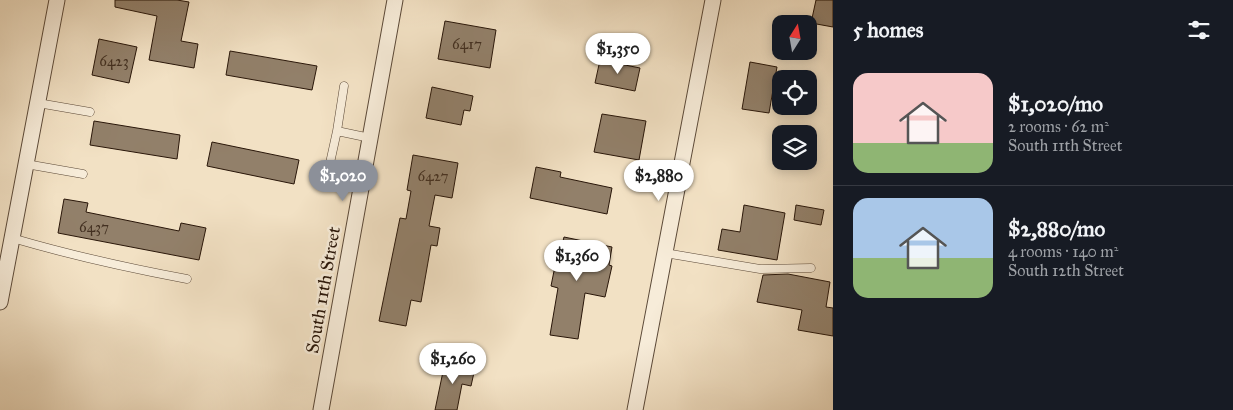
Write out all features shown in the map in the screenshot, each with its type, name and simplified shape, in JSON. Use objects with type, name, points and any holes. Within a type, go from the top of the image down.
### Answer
[{"type":"street","points":[[0,302],[57,0]]},
{"type":"street","name":"South 11th Street","points":[[321,410],[395,0]]},
{"type":"street","points":[[635,410],[713,0]]},
{"type":"lane","points":[[328,172],[344,86]]},
{"type":"lane","points":[[38,103],[90,112]]},
{"type":"lane","points":[[337,131],[370,138]]},
{"type":"lane","points":[[26,164],[83,174]]},
{"type":"lane","points":[[12,238],[48,249],[187,279]]},
{"type":"lane","points":[[665,253],[760,269],[811,268]]},
{"type":"building","points":[[115,0],[177,0],[189,2],[181,41],[198,44],[194,68],[149,60],[157,16],[115,7]]},
{"type":"building","points":[[816,0],[833,0],[833,27],[818,24],[818,15],[813,15]]},
{"type":"building","points":[[445,21],[496,30],[490,68],[438,59]]},
{"type":"building","points":[[99,39],[137,47],[129,83],[92,75]]},
{"type":"building","points":[[230,51],[317,66],[312,90],[226,75]]},
{"type":"building","points":[[600,60],[640,68],[635,91],[595,83]]},
{"type":"building","points":[[750,62],[777,67],[776,70],[772,70],[772,96],[769,113],[742,109]]},
{"type":"building","points":[[432,87],[473,96],[470,111],[464,110],[461,125],[426,118]]},
{"type":"building","points":[[602,114],[646,121],[639,160],[594,152]]},
{"type":"building","points":[[94,121],[180,135],[177,159],[90,145]]},
{"type":"building","points":[[212,142],[299,160],[294,184],[207,166]]},
{"type":"building","points":[[413,155],[458,163],[452,198],[435,195],[429,226],[440,228],[437,246],[431,245],[421,302],[411,300],[406,326],[379,321],[400,218],[406,219],[411,191],[407,190]]},
{"type":"building","points":[[536,167],[561,172],[560,177],[612,188],[607,214],[530,198]]},
{"type":"building","points":[[64,199],[88,203],[86,212],[179,231],[181,223],[206,228],[199,260],[58,233]]},
{"type":"building","points":[[744,205],[785,213],[777,260],[718,250],[722,229],[740,232]]},
{"type":"building","points":[[796,205],[824,210],[821,225],[794,220]]},
{"type":"building","points":[[564,237],[612,247],[609,265],[612,266],[605,297],[585,293],[578,339],[550,335],[558,288],[551,286],[555,266],[548,265],[551,247],[561,249]]},
{"type":"building","points":[[788,274],[830,282],[826,307],[833,308],[833,336],[798,330],[802,310],[757,302],[763,275]]},
{"type":"building","points":[[445,362],[475,368],[471,386],[462,384],[457,410],[435,410]]}]
